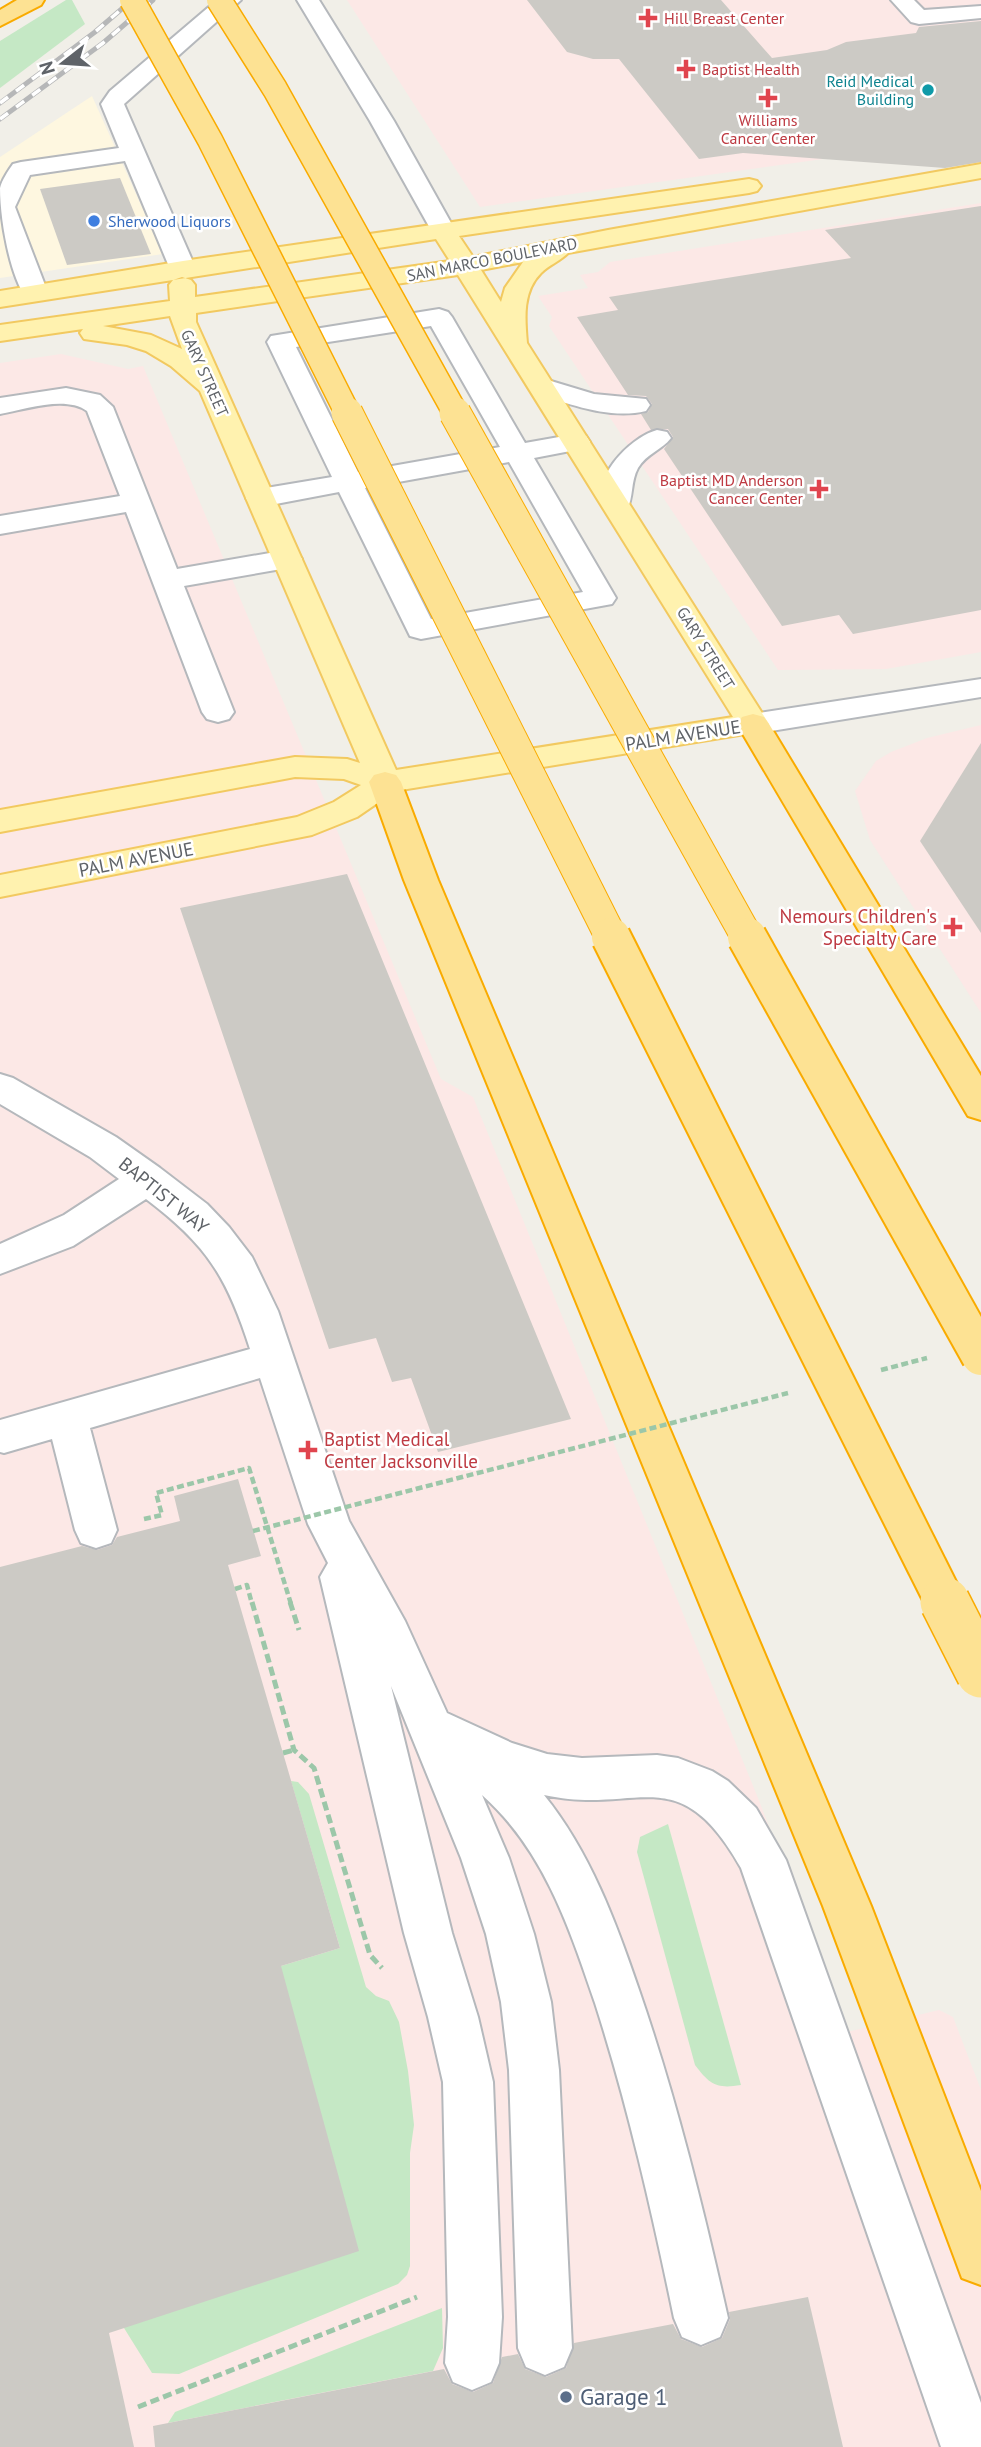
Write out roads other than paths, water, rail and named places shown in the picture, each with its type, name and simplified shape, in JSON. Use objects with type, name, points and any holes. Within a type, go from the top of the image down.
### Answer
[{"type":"highway","points":[[0,19],[33,0]]},
{"type":"highway","points":[[132,0],[210,140],[981,1673]]},
{"type":"highway","points":[[219,0],[275,89],[981,1356]]},
{"type":"highway","points":[[753,724],[981,1107]]},
{"type":"highway","points":[[385,782],[421,880],[807,1807],[892,2021],[981,2259]]},
{"type":"main road","points":[[861,169],[981,151]]},
{"type":"main road","name":"SAN MARCO BOULEVARD","points":[[10,331],[466,266],[566,245],[981,171]]},
{"type":"main road","name":"SAN MARCO BOULEVARD","points":[[0,299],[183,269],[765,183]]},
{"type":"main road","name":"GARY STREET","points":[[443,230],[753,724]]},
{"type":"main road","points":[[514,343],[512,307],[518,283],[534,265],[566,245]]},
{"type":"main road","name":"GARY STREET","points":[[183,269],[183,322],[385,782]]},
{"type":"main road","points":[[10,331],[108,334],[144,340],[183,362],[216,397]]},
{"type":"main road","name":"PALM AVENUE","points":[[0,821],[295,767],[347,769],[385,782],[753,724]]},
{"type":"main road","name":"PALM AVENUE","points":[[0,886],[300,827],[341,813],[385,782]]},
{"type":"street","name":"GARY STREET","points":[[183,269],[112,109],[113,100],[230,0]]},
{"type":"street","name":"GARY STREET","points":[[308,0],[382,121],[443,230]]},
{"type":"street","points":[[902,0],[919,17],[981,12]]},
{"type":"street","points":[[35,293],[2,208],[21,169],[132,153]]},
{"type":"street","points":[[439,317],[518,453],[601,597],[421,630],[280,342],[439,317]]},
{"type":"street","points":[[541,386],[591,402],[636,405]]},
{"type":"street","points":[[0,406],[70,396],[94,401],[99,407],[218,712]]},
{"type":"street","points":[[616,505],[618,481],[627,461],[643,445],[657,438]]},
{"type":"street","points":[[260,498],[576,442]]},
{"type":"street","points":[[0,525],[136,502]]},
{"type":"street","points":[[167,580],[287,559]]},
{"type":"street","name":"PALM AVENUE","points":[[753,724],[981,688]]},
{"type":"street","name":"BAPTIST WAY","points":[[0,1087],[103,1147],[147,1178],[193,1214],[228,1253],[253,1300],[329,1524]]},
{"type":"street","points":[[0,1259],[84,1223],[147,1178]]},
{"type":"street","points":[[4,1436],[274,1358]]},
{"type":"street","points":[[67,1418],[96,1530]]},
{"type":"street","points":[[329,1524],[389,1635],[431,1727],[499,1896],[526,2002],[534,2070],[545,2348]]},
{"type":"street","points":[[329,1524],[428,1933],[453,2017],[468,2082],[475,2316],[472,2363]]},
{"type":"street","points":[[431,1727],[470,1756],[523,1804],[557,1853],[591,1921],[624,2013],[658,2125],[701,2318]]},
{"type":"street","points":[[431,1727],[539,1774],[567,1779],[656,1774],[674,1778],[708,1792],[739,1821],[762,1860],[969,2447]]},
{"type":"railway","points":[[0,103],[95,32],[132,0]]},
{"type":"railway","points":[[0,119],[103,43],[153,0]]},
{"type":"place","name":"Hill Breast Center","points":[[648,18]]},
{"type":"place","name":"Baptist Health","points":[[686,69]]},
{"type":"place","name":"Reid Medical Building","points":[[928,90]]},
{"type":"place","name":"Williams Cancer Center","points":[[768,98]]},
{"type":"place","name":"Sherwood Liquors","points":[[94,221]]},
{"type":"place","name":"Baptist MD Anderson Cancer Center","points":[[819,489]]},
{"type":"place","name":"Nemours Children's Specialty Care","points":[[953,927]]},
{"type":"place","name":"Baptist Medical Center Jacksonville","points":[[308,1450]]},
{"type":"place","name":"Garage 1","points":[[566,2397]]}]
